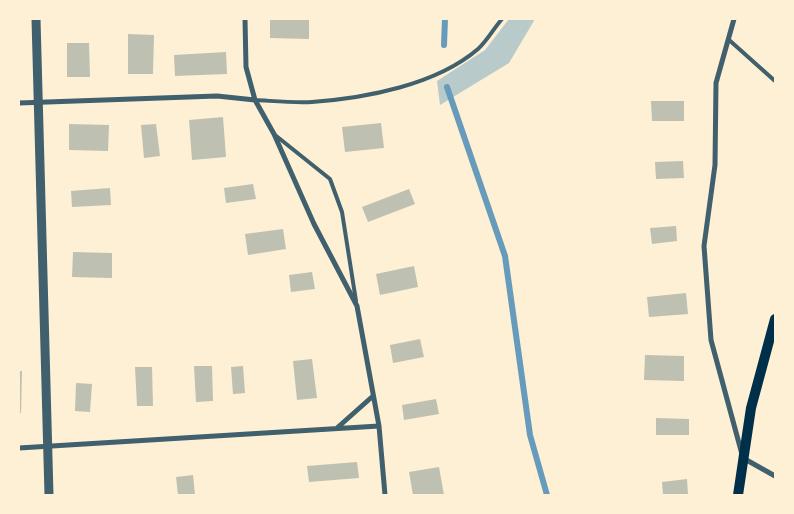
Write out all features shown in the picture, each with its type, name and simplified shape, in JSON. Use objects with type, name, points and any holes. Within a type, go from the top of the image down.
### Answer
[{"type":"main road","points":[[738,495],[751,408],[775,319]]},
{"type":"street","points":[[36,19],[49,495]]},
{"type":"street","points":[[245,19],[246,67],[255,100],[274,134],[314,224],[357,306],[379,426],[385,495]]},
{"type":"street","points":[[734,19],[716,83],[715,165],[704,246],[711,340],[743,458],[775,476]]},
{"type":"street","points":[[19,104],[217,96],[255,100]]},
{"type":"street","points":[[336,429],[373,396]]},
{"type":"street","points":[[19,448],[379,426]]},
{"type":"lane","points":[[255,100],[312,102],[353,97],[397,88],[444,71],[478,48],[502,19]]},
{"type":"lane","points":[[728,39],[775,81]]},
{"type":"lane","points":[[274,134],[330,180],[342,212],[357,306]]},
{"type":"shaded area","points":[[509,19],[535,19],[509,63],[440,105],[437,81],[485,50]]},
{"type":"building","points":[[270,19],[309,19],[309,39],[270,38]]},
{"type":"building","points":[[128,34],[154,35],[153,74],[128,74]]},
{"type":"building","points":[[67,43],[89,43],[90,77],[67,77]]},
{"type":"building","points":[[226,52],[227,74],[175,76],[174,55]]},
{"type":"building","points":[[651,101],[684,101],[684,121],[652,121]]},
{"type":"building","points":[[223,117],[226,157],[192,160],[189,120]]},
{"type":"building","points":[[381,123],[384,148],[345,152],[342,127]]},
{"type":"building","points":[[69,124],[109,125],[108,151],[69,150]]},
{"type":"building","points":[[156,124],[160,156],[144,158],[141,125]]},
{"type":"building","points":[[683,161],[684,178],[656,179],[655,162]]},
{"type":"building","points":[[253,184],[256,199],[226,203],[224,188]]},
{"type":"building","points":[[110,188],[111,205],[72,207],[71,191]]},
{"type":"building","points":[[409,189],[415,204],[368,222],[362,207]]},
{"type":"building","points":[[676,226],[677,241],[652,244],[650,228]]},
{"type":"building","points":[[283,229],[286,249],[248,255],[245,234]]},
{"type":"building","points":[[73,252],[112,253],[112,278],[72,277]]},
{"type":"building","points":[[414,266],[418,287],[380,295],[376,274]]},
{"type":"building","points":[[312,272],[315,289],[291,292],[289,275]]},
{"type":"building","points":[[686,293],[688,314],[649,317],[647,297]]},
{"type":"building","points":[[420,339],[424,357],[393,363],[390,345]]},
{"type":"building","points":[[645,355],[684,356],[684,381],[644,380]]},
{"type":"building","points":[[312,359],[317,398],[297,400],[293,361]]},
{"type":"building","points":[[194,366],[212,366],[213,401],[196,402]]},
{"type":"building","points":[[243,366],[245,393],[233,394],[231,367]]},
{"type":"building","points":[[135,367],[152,367],[153,406],[137,406]]},
{"type":"building","points":[[19,371],[22,371],[21,413],[19,413]]},
{"type":"building","points":[[76,383],[92,384],[90,412],[75,411]]},
{"type":"building","points":[[436,399],[439,414],[404,420],[402,405]]},
{"type":"building","points":[[656,418],[689,419],[689,435],[656,435]]},
{"type":"building","points":[[357,462],[359,478],[309,482],[307,466]]},
{"type":"building","points":[[439,467],[444,495],[413,495],[409,472]]},
{"type":"building","points":[[193,475],[195,495],[178,495],[176,477]]},
{"type":"building","points":[[687,479],[688,495],[663,495],[662,482]]},
{"type":"waterway","points":[[444,45],[445,19]]},
{"type":"waterway","points":[[447,87],[505,256],[530,435],[547,495]]}]
